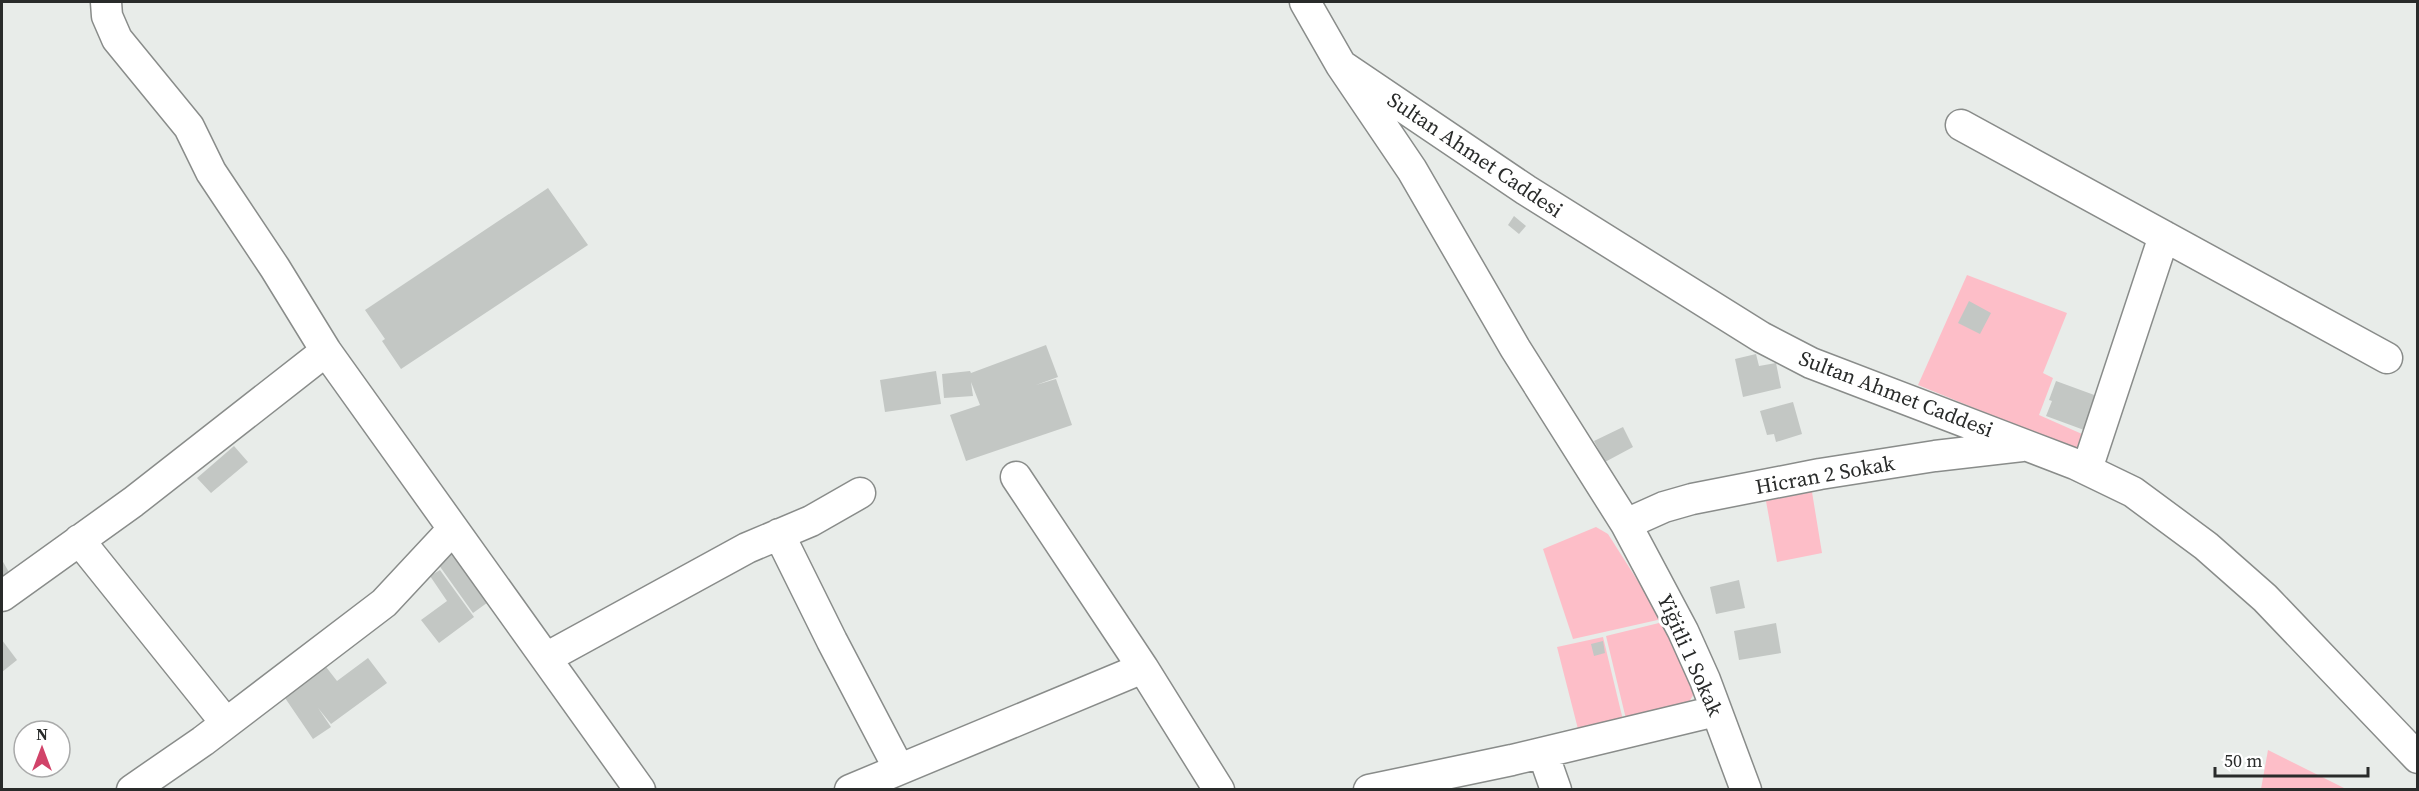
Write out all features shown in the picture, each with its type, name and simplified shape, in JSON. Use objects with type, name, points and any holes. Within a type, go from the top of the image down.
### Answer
[{"type":"street","points":[[106,2],[107,15],[117,39],[189,127],[211,172],[275,268],[326,351],[640,789]]},
{"type":"street","name":"Yiğitli 1 Sokak","points":[[1305,2],[1341,65],[1412,170],[1515,348],[1626,524],[1683,631],[1746,789]]},
{"type":"street","name":"Sultan Ahmet Caddesi","points":[[1341,65],[1526,190],[1761,337],[1811,363],[2028,445],[2087,469],[2133,492],[2206,546],[2265,598],[2418,759]]},
{"type":"street","points":[[1961,125],[2387,358]]},
{"type":"street","points":[[2087,469],[2164,236]]},
{"type":"street","points":[[2,596],[133,502],[326,351]]},
{"type":"street","name":"Hicran 2 Sokak","points":[[1626,524],[1664,507],[1692,499],[1889,463],[2028,445]]},
{"type":"street","points":[[1016,477],[1143,668],[1219,789]]},
{"type":"street","points":[[546,658],[747,548],[811,521],[860,493]]},
{"type":"street","points":[[132,789],[226,723],[384,603],[453,529]]},
{"type":"street","points":[[779,534],[899,769]]},
{"type":"street","points":[[80,540],[226,723]]},
{"type":"street","points":[[850,789],[1143,668]]},
{"type":"street","points":[[1369,789],[1543,753],[1716,711]]},
{"type":"street","points":[[1543,753],[1556,789]]},
{"type":"shaded area","points":[[1967,275],[2067,313],[2043,373],[2053,378],[2039,415],[2082,434],[2077,450],[1918,385]]},
{"type":"shaded area","points":[[1812,492],[1822,553],[1777,562],[1766,501]]},
{"type":"shaded area","points":[[1596,527],[1608,534],[1662,619],[1573,639],[1543,549]]},
{"type":"shaded area","points":[[1663,622],[1695,692],[1689,702],[1626,719],[1606,636]]},
{"type":"shaded area","points":[[1603,637],[1623,720],[1578,729],[1557,647]]},
{"type":"shaded area","points":[[2268,750],[2346,789],[2261,789]]},
{"type":"building","points":[[548,188],[588,245],[401,369],[382,341],[385,339],[365,310]]},
{"type":"building","points":[[1514,216],[1526,226],[1519,234],[1508,225]]},
{"type":"building","points":[[1969,301],[1991,313],[1980,334],[1958,323]]},
{"type":"building","points":[[1046,345],[1058,377],[1036,385],[1056,379],[1072,425],[966,461],[950,415],[980,405],[971,382],[973,396],[944,398],[942,374],[970,371],[971,373]]},
{"type":"building","points":[[1756,354],[1759,366],[1776,363],[1781,388],[1743,397],[1735,359]]},
{"type":"building","points":[[936,371],[941,404],[885,412],[880,380]]},
{"type":"building","points":[[2056,381],[2097,396],[2084,430],[2046,416]]},
{"type":"building","points":[[1793,402],[1802,434],[1776,442],[1774,434],[1767,435],[1760,411]]},
{"type":"building","points":[[1623,427],[1633,447],[1605,462],[1594,441]]},
{"type":"building","points":[[234,446],[248,462],[211,493],[197,478]]},
{"type":"building","points":[[448,542],[491,600],[473,613],[431,554]]},
{"type":"building","points":[[2,560],[10,574],[2,579]]},
{"type":"building","points":[[440,570],[474,617],[439,643],[421,620],[447,601],[430,576]]},
{"type":"building","points":[[1739,580],[1745,608],[1716,614],[1710,587]]},
{"type":"building","points":[[1776,623],[1781,653],[1739,660],[1734,631]]},
{"type":"building","points":[[2,640],[17,660],[2,672]]},
{"type":"building","points":[[1603,641],[1605,653],[1594,656],[1591,644]]},
{"type":"building","points":[[368,658],[387,683],[331,724],[318,708],[331,727],[313,739],[283,695],[323,663],[337,681]]}]
